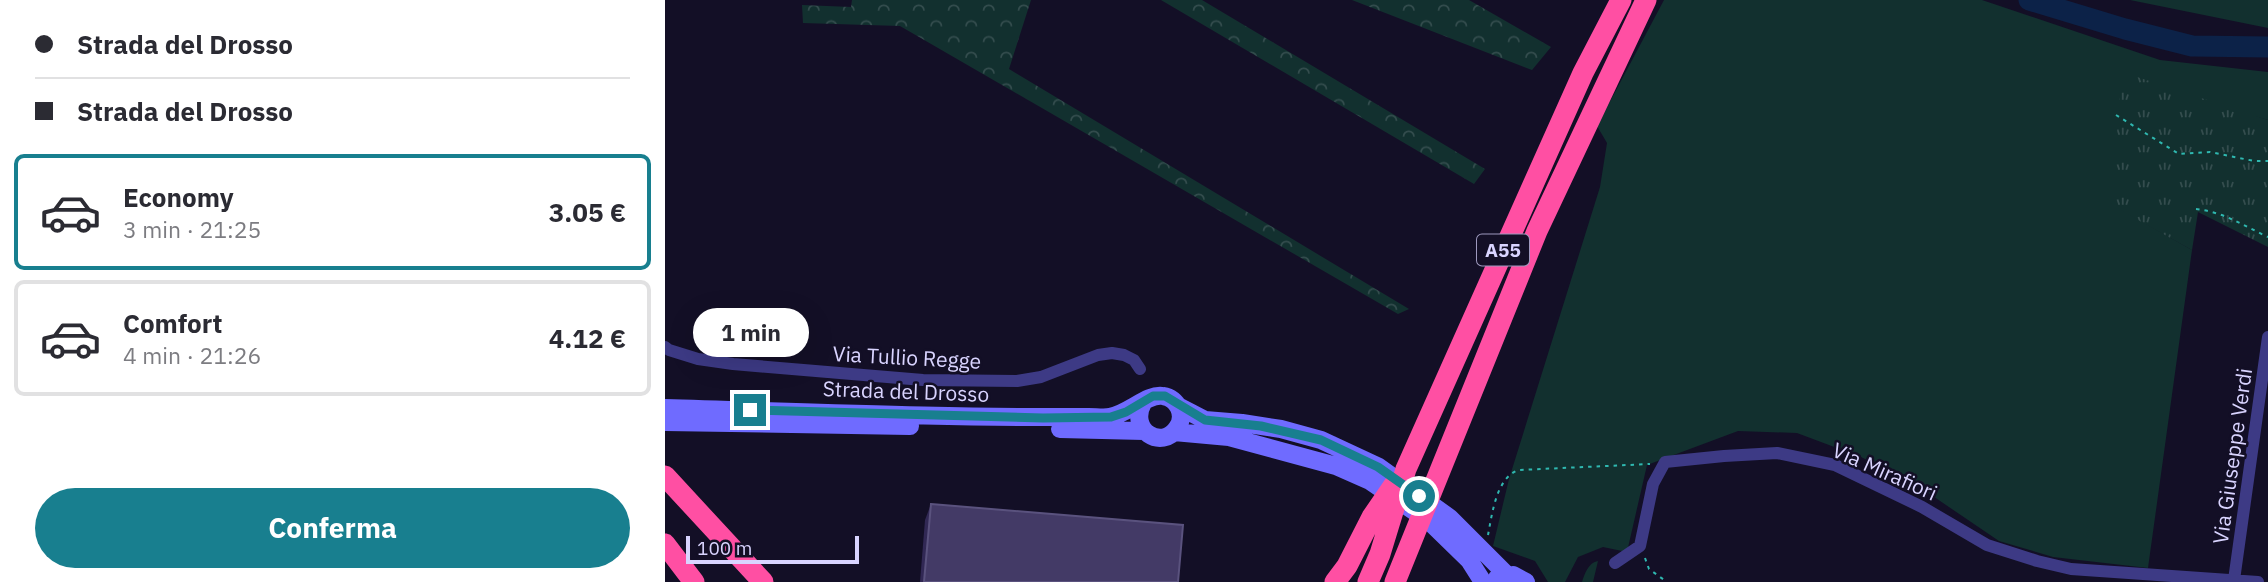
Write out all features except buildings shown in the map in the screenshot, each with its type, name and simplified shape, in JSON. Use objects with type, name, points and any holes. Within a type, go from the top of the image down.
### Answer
[{"type":"highway","name":"A55","points":[[1368,582],[1380,554],[1406,469],[1583,73],[1621,0]]},
{"type":"highway","name":"A55","points":[[1395,582],[1537,231],[1646,0]]},
{"type":"highway","points":[[1407,582],[1464,413]]},
{"type":"highway","points":[[1335,582],[1347,566],[1372,517],[1406,469]]},
{"type":"highway","points":[[1353,582],[1406,469]]},
{"type":"highway","points":[[665,476],[763,582]]},
{"type":"highway","points":[[665,544],[694,582]]},
{"type":"street","name":"Via Giuseppe Verdi","points":[[2227,581],[2268,337]]},
{"type":"street","name":"Via Tullio Regge","points":[[665,347],[698,359],[733,364],[923,380],[1017,381],[1041,377],[1098,355],[1112,354],[1124,355],[1134,360],[1140,369]]},
{"type":"street","points":[[1374,474],[1229,437],[1174,432],[1162,438],[1155,438],[1144,431],[1138,420],[1140,409],[1147,399],[1159,395],[1170,398],[1178,406],[1205,420],[1281,429],[1321,440],[1374,474],[1430,522],[1447,526],[1482,548],[1500,578],[1518,576],[1526,582]]},
{"type":"street","name":"Strada del Drosso","points":[[665,422],[751,417],[1111,417],[1143,403]]},
{"type":"street","points":[[1174,432],[1180,422],[1178,406]]},
{"type":"street","name":"Strada del Drosso","points":[[665,408],[751,417],[1144,431]]},
{"type":"street","name":"Via Mirafiori","points":[[1665,462],[1777,453],[1835,465],[1922,507],[1987,545],[2037,561],[2071,569],[2258,582]]},
{"type":"street","points":[[1615,563],[1640,546],[1653,484],[1665,462]]},
{"type":"street","points":[[1447,526],[1483,582]]},
{"type":"street","points":[[2067,582],[2071,569]]},
{"type":"path","points":[[2116,115],[2179,154],[2210,152],[2254,161],[2268,161]]},
{"type":"path","points":[[2196,209],[2233,218],[2268,237]]},
{"type":"path","points":[[1482,548],[1486,544],[1490,520],[1504,480],[1511,472],[1665,462]]},
{"type":"path","points":[[1640,546],[1649,569],[1667,582]]},
{"type":"green space","points":[[852,0],[1031,0],[1009,69],[1409,309],[1398,314],[900,26],[803,23],[802,5],[851,7]]},
{"type":"green space","points":[[1161,0],[1202,0],[1485,169],[1474,184]]},
{"type":"green space","points":[[1352,0],[1469,0],[1551,47],[1532,70]]},
{"type":"green space","points":[[1664,0],[1982,0],[2160,60],[2268,72],[2268,120],[2254,116],[2111,204],[2192,250],[2148,568],[2053,557],[1999,541],[1918,486],[1861,457],[1797,433],[1738,431],[1647,465],[1627,552],[1603,547],[1578,557],[1565,582],[1548,582],[1535,561],[1493,546],[1509,479],[1600,187],[1607,143],[1597,126]]},
{"type":"green space","points":[[2130,0],[2268,0],[2268,28]]},
{"type":"green space","points":[[2122,72],[2268,120],[2268,247],[2198,212],[2192,250],[2111,205]]},
{"type":"green space","points":[[1598,561],[1593,582],[1582,582],[1589,566]]},
{"type":"waterway","points":[[2029,0],[2192,46],[2268,47]]},
{"type":"route","points":[[750,410],[1043,418],[1111,417],[1159,395],[1170,398],[1178,406],[1205,420],[1281,429],[1321,440],[1378,467],[1419,496]]}]
